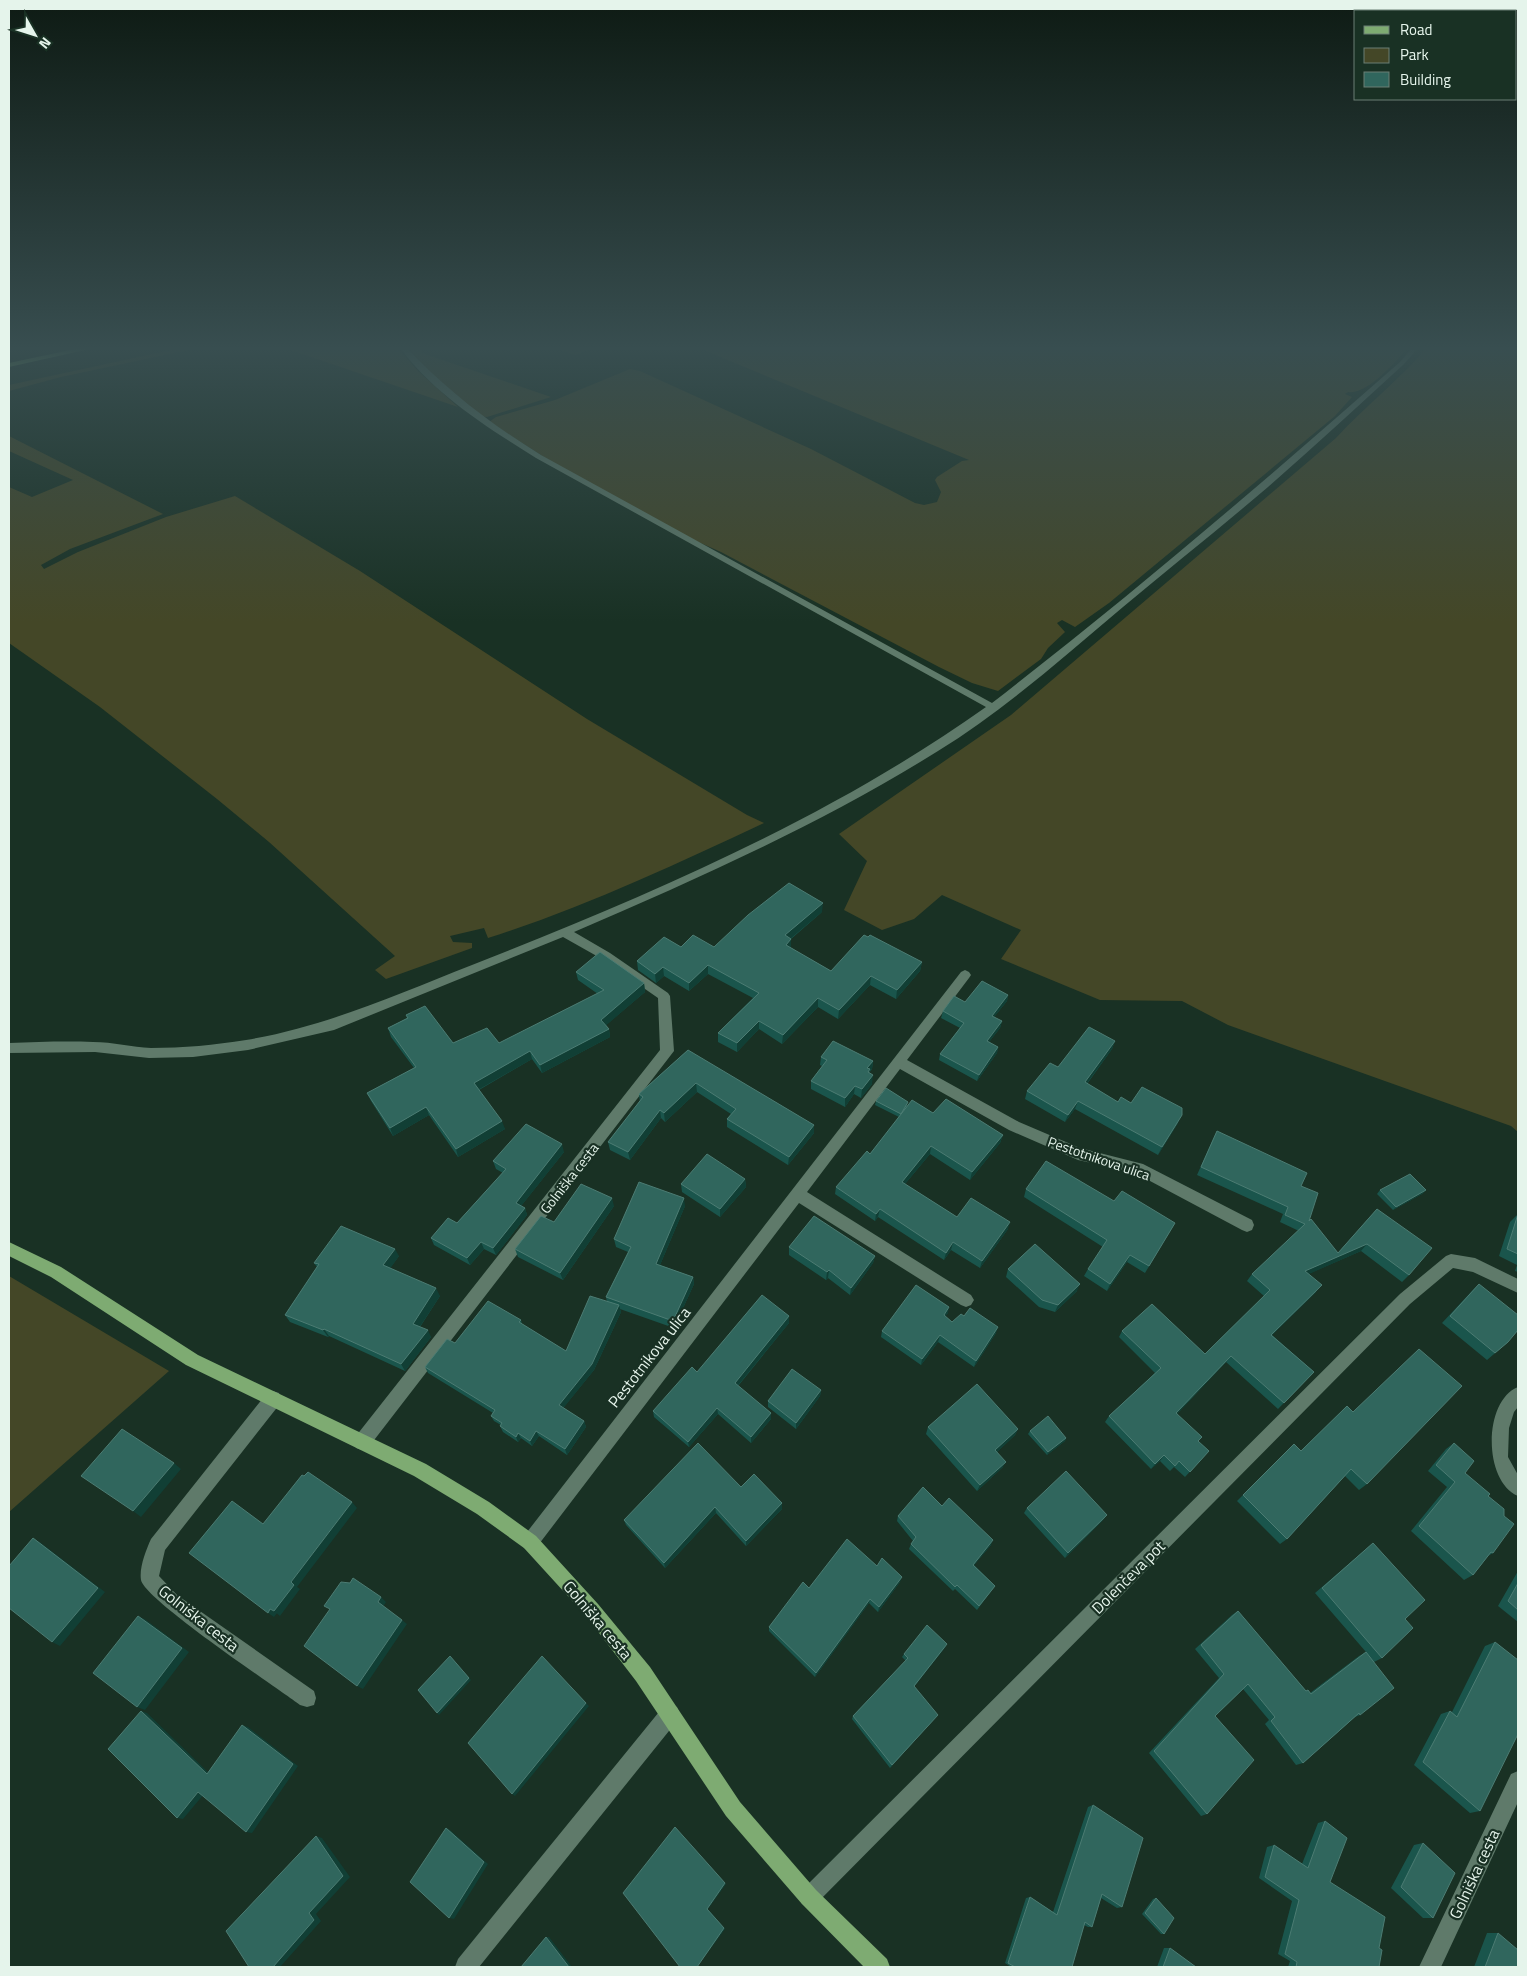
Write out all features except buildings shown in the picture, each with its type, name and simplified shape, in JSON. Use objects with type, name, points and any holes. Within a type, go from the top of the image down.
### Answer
[{"type":"main road","name":"Golniška cesta","points":[[9,1249],[56,1272],[192,1360],[420,1470],[483,1508],[530,1542],[592,1610],[642,1674],[733,1809],[809,1897],[878,1967]]},
{"type":"street","points":[[508,438],[531,454],[668,530],[732,563],[993,707]]},
{"type":"street","points":[[9,1048],[94,1047],[150,1053],[193,1052],[248,1045],[328,1026],[501,958],[688,878],[809,820],[938,747],[1065,651],[1265,485],[1318,438]]},
{"type":"street","name":"Golniška cesta","points":[[362,1442],[667,1051],[664,996],[606,956],[564,932]]},
{"type":"street","name":"Pestotnikova ulica","points":[[530,1542],[965,975]]},
{"type":"street","name":"Pestotnikova ulica","points":[[899,1062],[1014,1126],[1078,1154],[1138,1168],[1247,1225]]},
{"type":"street","points":[[797,1194],[966,1300]]},
{"type":"street","name":"Dolenčeva pot","points":[[809,1897],[1398,1306],[1451,1261],[1475,1265],[1518,1286]]},
{"type":"street","points":[[1518,1395],[1507,1407],[1501,1428],[1500,1457],[1508,1476],[1518,1488]]},
{"type":"street","name":"Golniška cesta","points":[[273,1399],[158,1545],[152,1563],[150,1579],[171,1601],[307,1698]]},
{"type":"street","points":[[466,1967],[670,1714]]},
{"type":"street","name":"Golniška cesta","points":[[1430,1967],[1518,1781]]},
{"type":"green space","points":[[9,438],[13,438],[163,514],[70,549],[41,565],[44,569],[78,552],[166,517],[235,496],[360,571],[587,719],[747,815],[764,823],[593,900],[523,926],[488,938],[484,928],[450,936],[453,942],[472,943],[472,948],[386,979],[375,970],[395,956],[269,842],[100,707],[9,643],[9,487],[32,497],[73,480],[9,451]]},
{"type":"green space","points":[[514,438],[787,438],[915,503],[924,505],[937,502],[941,492],[935,480],[937,477],[962,461],[969,460],[916,438],[1308,438],[1109,603],[1075,627],[1062,620],[1057,623],[1065,632],[1048,648],[1041,659],[998,691],[972,683],[939,667],[721,552],[669,529],[555,464]]},
{"type":"green space","points":[[1336,438],[1518,438],[1518,1132],[1511,1126],[1228,1025],[1182,1001],[1100,1000],[1001,959],[1021,930],[942,895],[914,919],[882,930],[844,910],[867,861],[839,834],[1011,715]]},
{"type":"green space","points":[[9,1276],[169,1371],[9,1512]]}]
